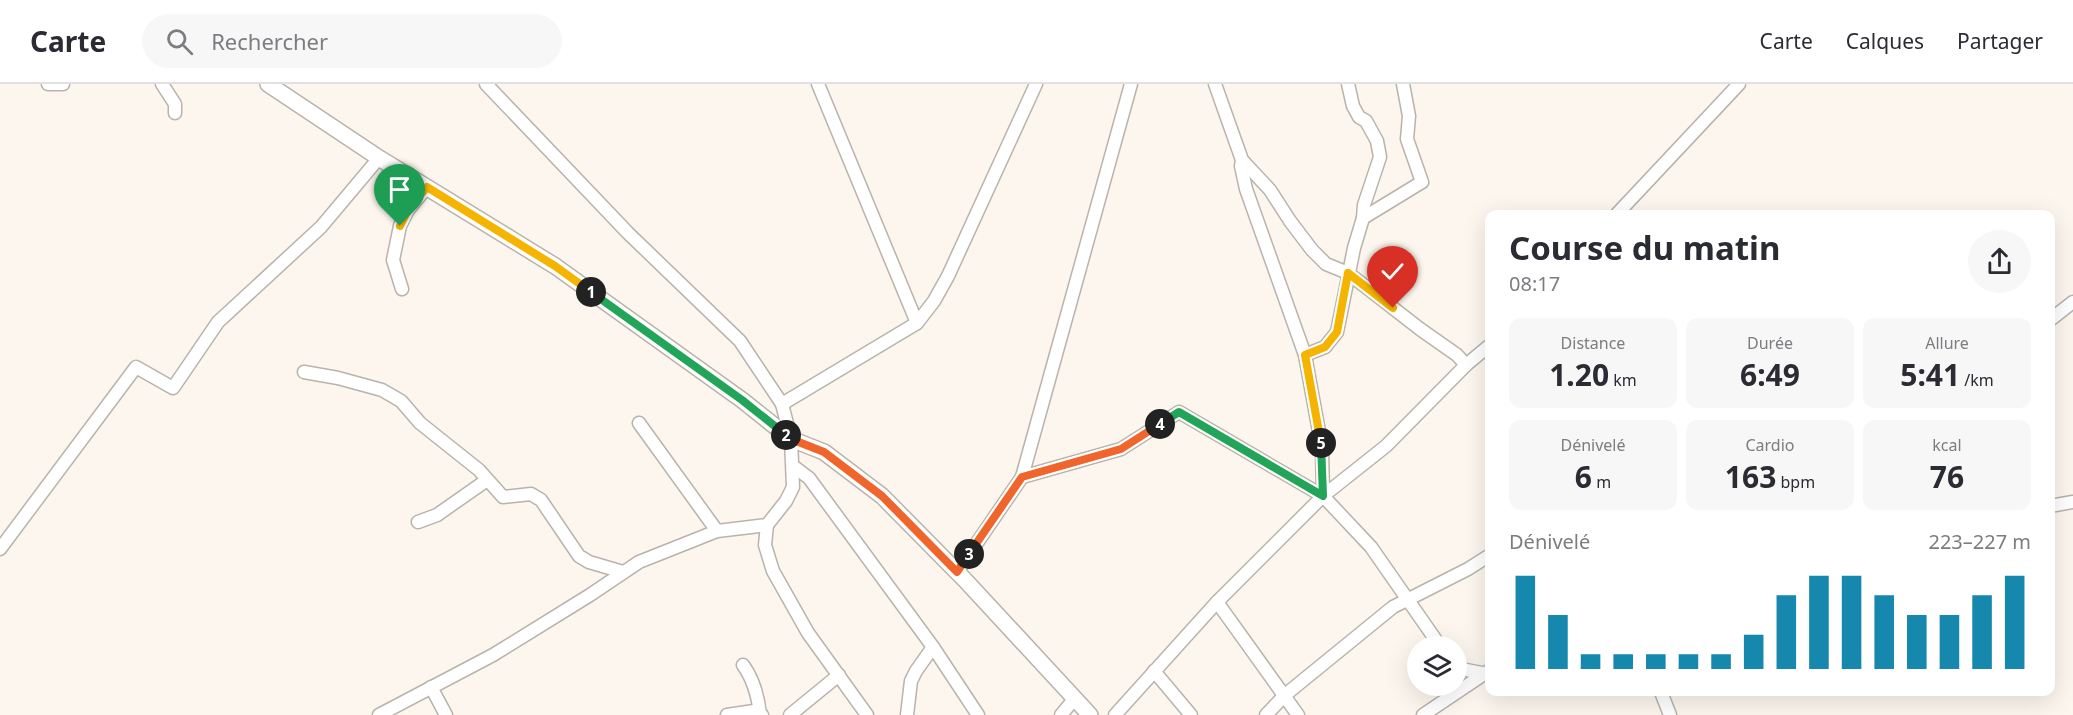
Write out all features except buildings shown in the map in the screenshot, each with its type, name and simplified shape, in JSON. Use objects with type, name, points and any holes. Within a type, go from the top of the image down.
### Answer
[{"type":"main road","points":[[268,84],[379,158],[555,266],[742,400],[791,439],[824,452],[882,496],[957,572],[1090,715]]},
{"type":"street","points":[[48,84],[63,84]]},
{"type":"street","points":[[162,84],[175,104],[175,113]]},
{"type":"street","points":[[379,715],[493,655],[639,562],[717,531],[767,525],[775,519],[793,487],[794,466],[791,439],[782,404],[740,341],[628,233],[486,84]]},
{"type":"street","points":[[818,84],[917,323]]},
{"type":"street","points":[[782,404],[917,323],[934,301],[948,276],[1036,84]]},
{"type":"street","points":[[957,572],[1022,477],[1131,84]]},
{"type":"street","points":[[1215,84],[1242,160],[1270,190],[1312,250],[1326,264],[1348,273],[1457,355],[1466,365]]},
{"type":"street","points":[[1305,355],[1325,347],[1337,332],[1364,205],[1380,157],[1377,141],[1372,131],[1366,121],[1359,117],[1353,106],[1348,84]]},
{"type":"street","points":[[1363,218],[1422,182],[1407,139],[1409,116],[1403,84]]},
{"type":"street","points":[[1621,210],[1739,84]]},
{"type":"street","points":[[0,549],[136,367],[173,388],[219,322],[321,227],[379,158]]},
{"type":"street","points":[[1242,160],[1241,166],[1246,189],[1305,355],[1322,448],[1323,496]]},
{"type":"street","points":[[402,289],[393,261],[400,226],[408,210],[427,187]]},
{"type":"street","points":[[2055,316],[2073,302]]},
{"type":"street","points":[[1115,715],[1217,602],[1323,496],[1386,446],[1466,365],[1485,352]]},
{"type":"street","points":[[304,372],[382,390],[401,401],[420,423],[479,470],[504,497],[531,494],[541,500],[579,556],[589,562],[623,572]]},
{"type":"street","points":[[1022,477],[1121,449],[1179,412],[1323,496],[1371,547],[1433,636]]},
{"type":"street","points":[[639,423],[717,531]]},
{"type":"street","points":[[794,466],[809,478],[933,647],[978,715]]},
{"type":"street","points":[[418,522],[437,515],[487,480]]},
{"type":"street","points":[[2055,505],[2073,502]]},
{"type":"street","points":[[767,525],[765,545],[773,571],[808,633],[867,715]]},
{"type":"street","points":[[1266,715],[1285,695],[1393,607],[1485,558]]},
{"type":"street","points":[[1217,602],[1298,715]]},
{"type":"street","points":[[907,715],[911,681],[933,647]]},
{"type":"street","points":[[743,664],[751,675],[761,714]]},
{"type":"street","points":[[1467,669],[1485,672]]},
{"type":"street","points":[[1154,671],[1191,715]]},
{"type":"street","points":[[1423,715],[1485,673]]},
{"type":"street","points":[[790,715],[839,675]]},
{"type":"street","points":[[431,687],[446,715]]},
{"type":"street","points":[[1663,696],[1670,715]]},
{"type":"street","points":[[1061,715],[1075,698]]},
{"type":"street","points":[[727,715],[754,711],[761,714]]},
{"type":"route","points":[[400,226],[408,210],[427,187],[555,266],[742,400],[791,439],[824,452],[882,496],[957,572],[1022,477],[1121,449],[1179,412],[1323,496],[1322,448],[1305,355],[1325,347],[1337,332],[1348,273],[1393,308]]}]
